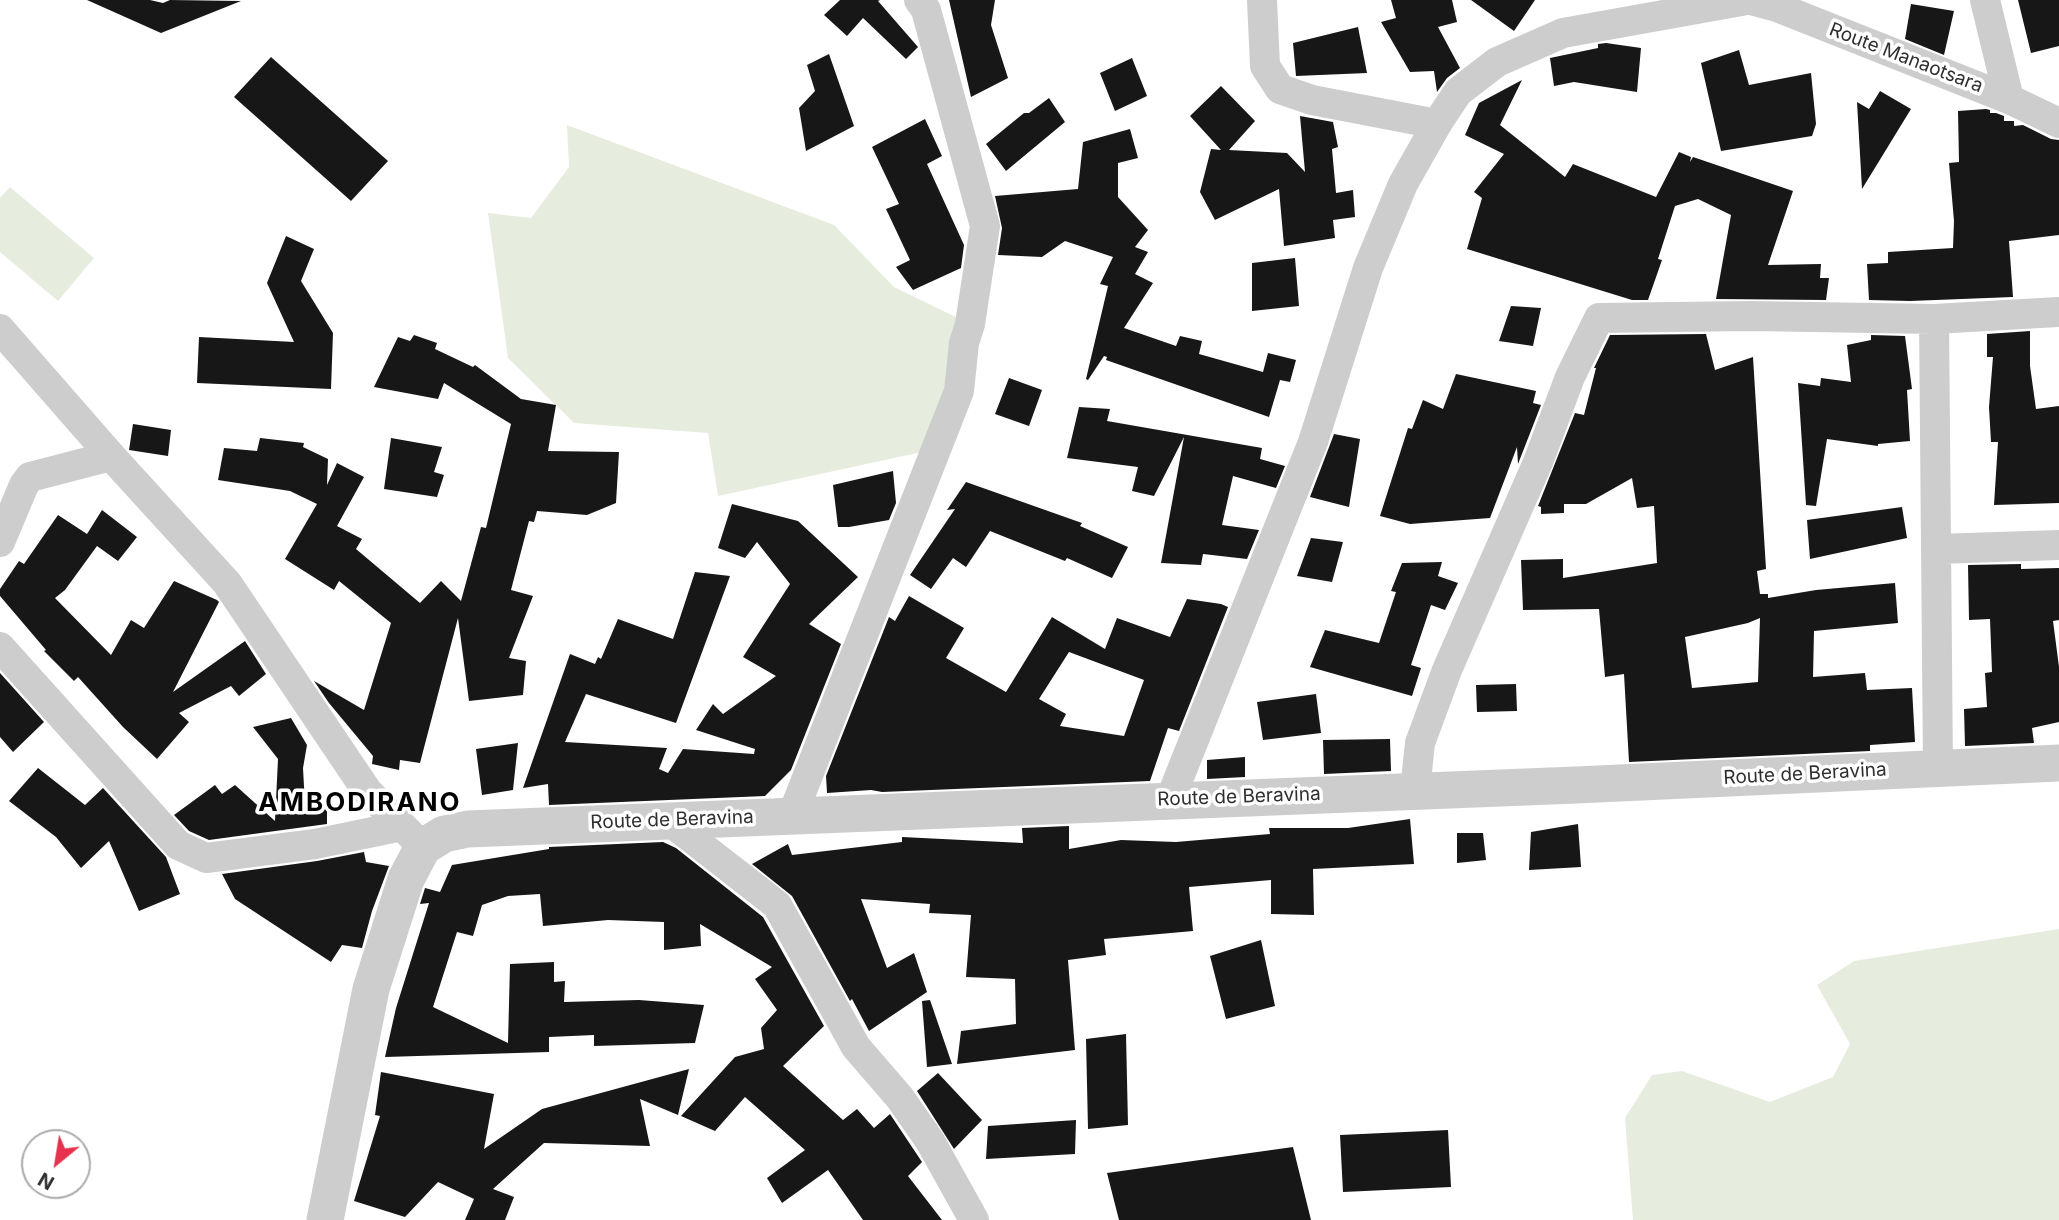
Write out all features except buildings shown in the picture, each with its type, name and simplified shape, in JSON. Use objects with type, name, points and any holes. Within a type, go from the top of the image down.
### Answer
[{"type":"street","points":[[792,816],[959,391],[964,342],[970,324],[985,226],[926,10],[919,0]]},
{"type":"street","points":[[1262,0],[1265,66],[1280,89],[1312,100],[1437,124]]},
{"type":"street","name":"Route Manaotsara","points":[[1170,800],[1313,442],[1368,268],[1403,184],[1458,92],[1497,62],[1563,33],[1749,0],[1777,7],[2009,99],[2059,124]]},
{"type":"street","points":[[1985,0],[2009,99]]},
{"type":"street","points":[[1415,790],[1420,743],[1447,670],[1529,484],[1570,377],[1599,318],[1751,316],[1934,319],[2059,312]]},
{"type":"street","points":[[1934,319],[1938,768]]},
{"type":"street","points":[[0,329],[227,583],[367,791],[412,837]]},
{"type":"street","points":[[0,542],[30,477],[111,456]]},
{"type":"street","points":[[1936,549],[2059,545]]},
{"type":"street","points":[[0,647],[178,845],[206,858],[315,844],[412,837]]},
{"type":"street","name":"Route de Beravina","points":[[412,837],[468,829],[668,820],[2059,764]]},
{"type":"street","points":[[668,820],[777,905],[856,1047],[900,1098],[930,1141],[974,1220]]},
{"type":"street","points":[[325,1220],[371,989],[406,879],[412,837]]},
{"type":"green space","points":[[567,125],[834,225],[894,287],[970,324],[936,449],[718,496],[708,433],[574,423],[508,358],[488,213],[531,218],[569,167]]},
{"type":"green space","points":[[10,187],[94,258],[58,301],[0,252],[0,198]]},
{"type":"green space","points":[[2059,929],[2059,1220],[1633,1220],[1625,1118],[1652,1075],[1682,1071],[1770,1102],[1833,1077],[1850,1044],[1817,985],[1854,961]]},
{"type":"district","name":"AMBODIRANO","points":[[360,803]]}]
